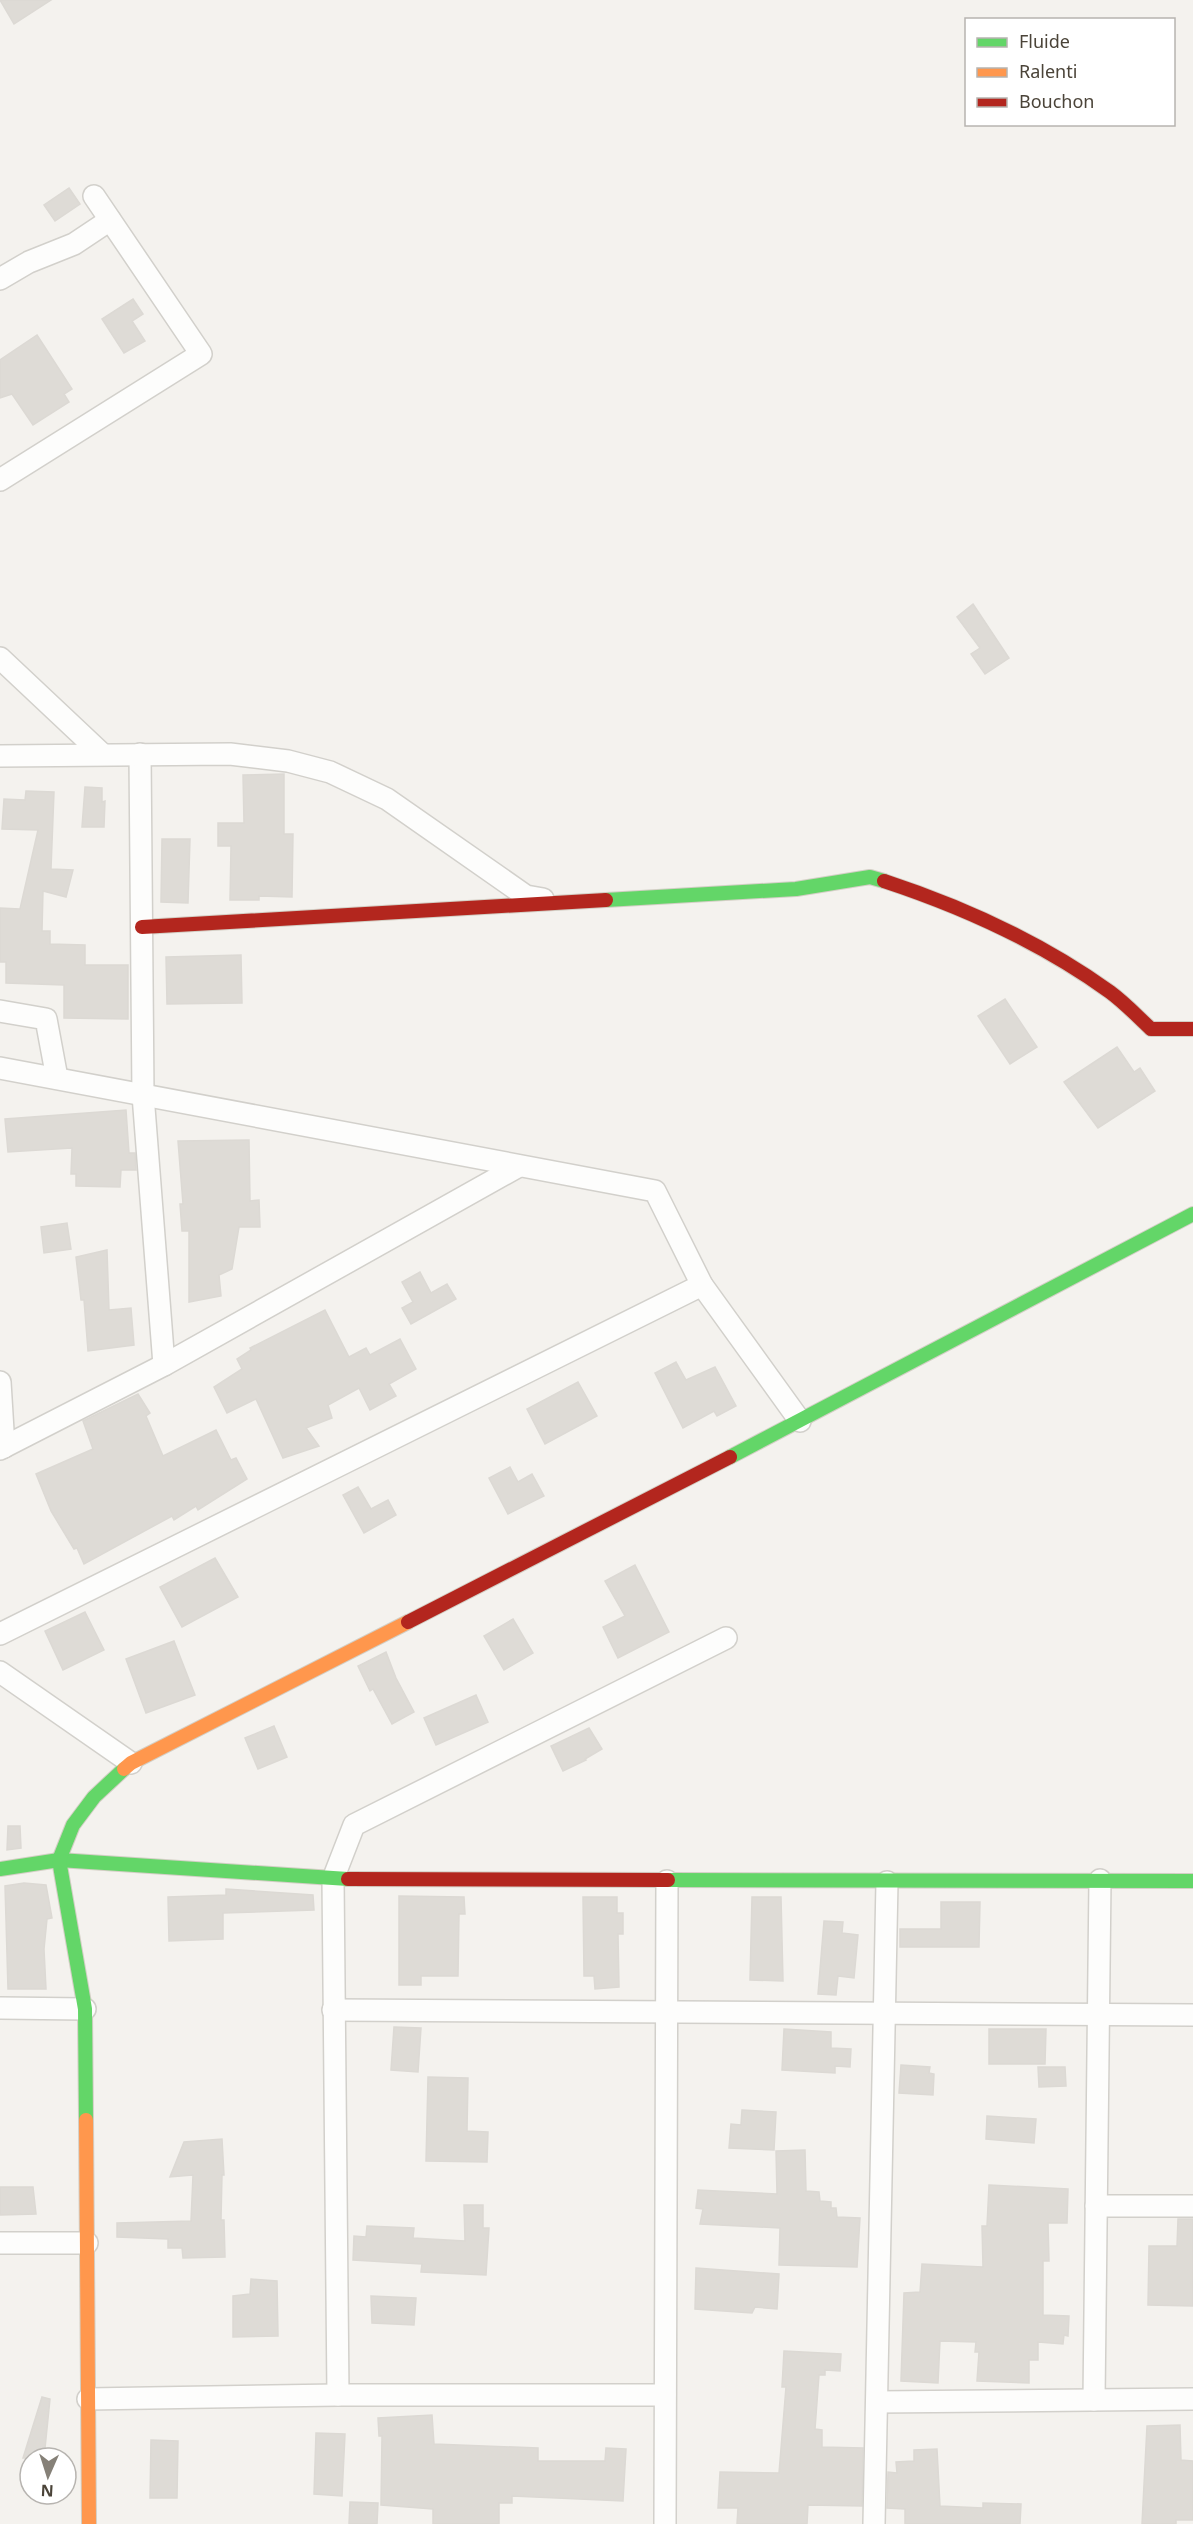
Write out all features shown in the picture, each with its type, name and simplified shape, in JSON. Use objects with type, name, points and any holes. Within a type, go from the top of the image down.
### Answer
[{"type":"street","points":[[0,480],[201,354],[94,196]]},
{"type":"street","points":[[0,279],[29,262],[74,244],[110,220]]},
{"type":"street","points":[[0,658],[102,754]]},
{"type":"street","points":[[140,754],[144,1095],[164,1365]]},
{"type":"street","points":[[0,756],[230,754],[288,761],[330,772],[387,798],[526,896],[565,902]]},
{"type":"street","points":[[142,927],[796,889],[870,877],[926,895],[1001,928],[1057,959],[1111,993],[1151,1029],[1193,1029]]},
{"type":"street","points":[[0,1011],[46,1019],[57,1078]]},
{"type":"street","points":[[0,1068],[655,1191],[702,1285],[800,1421]]},
{"type":"street","points":[[0,1382],[2,1448],[164,1365],[519,1166]]},
{"type":"street","points":[[88,2524],[85,2009],[59,1860],[73,1825],[94,1797],[131,1763],[800,1421],[1193,1215]]},
{"type":"street","points":[[0,1635],[702,1285]]},
{"type":"street","points":[[338,2395],[333,1879],[354,1825],[726,1638]]},
{"type":"street","points":[[0,1672],[131,1763]]},
{"type":"street","points":[[0,1869],[59,1860],[333,1879],[1193,1881]]},
{"type":"street","points":[[1094,2400],[1100,1880]]},
{"type":"street","points":[[665,2524],[667,1881]]},
{"type":"street","points":[[874,2524],[887,1882]]},
{"type":"street","points":[[0,2008],[85,2009]]},
{"type":"street","points":[[333,2010],[1193,2015]]},
{"type":"street","points":[[1096,2206],[1193,2206]]},
{"type":"street","points":[[0,2243],[87,2243]]},
{"type":"street","points":[[88,2398],[338,2395],[665,2396]]},
{"type":"street","points":[[877,2402],[1193,2399]]},
{"type":"building","points":[[0,0],[51,0],[14,24]]},
{"type":"building","points":[[69,188],[80,204],[55,221],[44,205]]},
{"type":"building","points":[[133,299],[143,314],[132,321],[145,341],[124,353],[102,319]]},
{"type":"building","points":[[37,335],[72,389],[64,394],[69,402],[33,425],[12,394],[0,398],[0,360]]},
{"type":"building","points":[[973,604],[1009,658],[985,674],[971,654],[980,648],[957,617]]},
{"type":"building","points":[[284,774],[284,834],[293,834],[292,897],[259,896],[259,900],[230,900],[231,846],[218,846],[218,823],[244,823],[243,775]]},
{"type":"building","points":[[85,787],[102,788],[102,802],[105,801],[104,827],[82,827]]},
{"type":"building","points":[[26,791],[54,792],[51,869],[73,870],[66,897],[43,891],[42,931],[50,931],[50,944],[85,945],[85,965],[128,965],[128,1019],[64,1018],[64,985],[6,983],[6,962],[0,962],[0,908],[20,909],[38,830],[2,829],[4,799],[25,800]]},
{"type":"building","points":[[162,839],[190,839],[188,903],[161,902]]},
{"type":"building","points":[[241,955],[242,1003],[167,1004],[166,957]]},
{"type":"building","points":[[1005,999],[1037,1047],[1010,1064],[978,1016]]},
{"type":"building","points":[[1117,1047],[1134,1072],[1140,1068],[1155,1091],[1098,1128],[1064,1082]]},
{"type":"building","points":[[126,1110],[129,1153],[135,1153],[136,1170],[121,1170],[120,1187],[76,1186],[76,1174],[71,1174],[72,1148],[8,1152],[5,1119]]},
{"type":"building","points":[[249,1140],[250,1201],[259,1200],[260,1227],[239,1227],[232,1269],[219,1275],[221,1296],[189,1302],[189,1231],[182,1231],[180,1204],[183,1204],[178,1141]]},
{"type":"building","points":[[67,1223],[71,1249],[44,1253],[41,1227]]},
{"type":"building","points":[[107,1250],[109,1310],[131,1308],[134,1345],[88,1351],[84,1300],[81,1300],[76,1257]]},
{"type":"building","points":[[420,1272],[431,1293],[447,1284],[456,1299],[411,1324],[402,1308],[413,1302],[402,1282]]},
{"type":"building","points":[[325,1310],[349,1357],[366,1348],[370,1355],[400,1339],[416,1369],[389,1384],[396,1396],[370,1410],[359,1388],[328,1405],[332,1418],[306,1428],[319,1446],[283,1458],[256,1399],[227,1413],[214,1387],[242,1369],[237,1359],[251,1350],[250,1348]]},
{"type":"building","points":[[676,1362],[686,1380],[715,1367],[736,1406],[717,1416],[714,1411],[683,1428],[655,1373]]},
{"type":"building","points":[[578,1382],[597,1416],[545,1444],[527,1409]]},
{"type":"building","points":[[138,1394],[150,1413],[146,1416],[163,1456],[216,1430],[231,1460],[236,1458],[247,1479],[198,1510],[196,1506],[174,1520],[172,1516],[84,1564],[77,1548],[74,1549],[51,1511],[36,1474],[93,1449],[83,1421]]},
{"type":"building","points":[[510,1467],[518,1482],[532,1474],[544,1496],[508,1514],[489,1478]]},
{"type":"building","points":[[358,1487],[371,1509],[388,1500],[396,1515],[364,1533],[343,1495]]},
{"type":"building","points":[[215,1558],[238,1597],[182,1627],[160,1587]]},
{"type":"building","points":[[635,1565],[669,1632],[618,1658],[603,1627],[625,1616],[605,1581]]},
{"type":"building","points":[[85,1612],[104,1650],[63,1670],[45,1631]]},
{"type":"building","points":[[513,1619],[533,1653],[504,1670],[484,1636]]},
{"type":"building","points":[[174,1641],[195,1695],[146,1713],[126,1659]]},
{"type":"building","points":[[386,1652],[396,1678],[414,1712],[392,1724],[373,1689],[370,1691],[358,1666]]},
{"type":"building","points":[[476,1695],[488,1722],[436,1745],[424,1718]]},
{"type":"building","points":[[274,1726],[287,1757],[258,1769],[245,1738]]},
{"type":"building","points":[[589,1728],[602,1749],[563,1771],[551,1746]]},
{"type":"building","points":[[8,1826],[20,1826],[21,1848],[7,1850]]},
{"type":"building","points":[[24,1883],[46,1885],[52,1918],[47,1919],[44,1949],[46,1989],[8,1989],[5,1886]]},
{"type":"building","points":[[226,1889],[313,1895],[314,1910],[223,1913],[223,1939],[169,1941],[168,1897],[226,1895]]},
{"type":"building","points":[[399,1896],[464,1897],[465,1914],[459,1914],[458,1976],[421,1976],[421,1985],[399,1985]]},
{"type":"building","points":[[583,1897],[617,1897],[617,1913],[623,1913],[623,1934],[618,1934],[619,1987],[595,1989],[594,1976],[584,1976]]},
{"type":"building","points":[[752,1897],[781,1897],[783,1981],[750,1980]]},
{"type":"building","points":[[941,1902],[980,1902],[979,1947],[900,1947],[900,1929],[941,1929]]},
{"type":"building","points":[[824,1921],[843,1922],[842,1933],[858,1935],[854,1978],[838,1976],[836,1995],[818,1994]]},
{"type":"building","points":[[394,2027],[421,2028],[418,2072],[391,2070]]},
{"type":"building","points":[[784,2029],[831,2032],[831,2048],[851,2049],[850,2067],[835,2066],[835,2073],[782,2070]]},
{"type":"building","points":[[989,2029],[1046,2029],[1045,2064],[989,2064]]},
{"type":"building","points":[[901,2065],[930,2067],[929,2073],[934,2074],[933,2095],[899,2093]]},
{"type":"building","points":[[1038,2067],[1065,2067],[1066,2086],[1039,2087]]},
{"type":"building","points":[[428,2077],[468,2078],[467,2131],[488,2132],[487,2162],[426,2161]]},
{"type":"building","points":[[742,2110],[776,2112],[774,2150],[729,2148],[731,2124],[741,2125]]},
{"type":"building","points":[[987,2116],[1036,2119],[1034,2143],[986,2139]]},
{"type":"building","points":[[222,2139],[224,2175],[222,2175],[221,2220],[224,2220],[225,2257],[183,2258],[182,2248],[168,2248],[168,2239],[117,2237],[117,2223],[191,2221],[193,2175],[170,2177],[184,2142]]},
{"type":"building","points":[[805,2150],[806,2191],[819,2192],[820,2201],[831,2202],[831,2208],[836,2208],[837,2217],[860,2218],[857,2267],[779,2265],[780,2228],[700,2224],[703,2209],[696,2208],[698,2190],[777,2194],[776,2151]]},
{"type":"building","points":[[989,2185],[1068,2189],[1067,2223],[1048,2223],[1049,2261],[1043,2261],[1043,2315],[1069,2316],[1068,2336],[1064,2335],[1063,2344],[1038,2342],[1038,2360],[1029,2360],[1029,2383],[977,2381],[979,2352],[975,2352],[976,2342],[940,2341],[938,2383],[901,2381],[904,2293],[920,2292],[922,2264],[983,2267],[982,2226],[987,2226]]},
{"type":"building","points":[[0,2187],[33,2187],[36,2214],[0,2215]]},
{"type":"building","points":[[464,2205],[483,2205],[483,2228],[489,2228],[486,2275],[421,2272],[422,2264],[353,2260],[354,2236],[366,2237],[367,2226],[414,2228],[413,2238],[465,2241]]},
{"type":"building","points":[[1178,2219],[1193,2219],[1193,2306],[1148,2305],[1149,2246],[1177,2246]]},
{"type":"building","points":[[696,2268],[779,2274],[777,2309],[755,2307],[752,2313],[695,2309]]},
{"type":"building","points":[[251,2279],[277,2281],[278,2336],[233,2337],[233,2296],[250,2294]]},
{"type":"building","points":[[371,2296],[416,2298],[414,2325],[372,2323]]},
{"type":"building","points":[[784,2351],[841,2354],[840,2371],[825,2370],[825,2375],[819,2375],[815,2429],[822,2430],[822,2447],[863,2448],[862,2506],[808,2505],[807,2524],[737,2524],[738,2508],[718,2508],[720,2472],[779,2473],[786,2387],[782,2387]]},
{"type":"building","points":[[42,2397],[50,2399],[45,2446],[27,2446]]},
{"type":"building","points":[[432,2415],[434,2444],[538,2448],[538,2461],[605,2461],[606,2448],[626,2449],[623,2501],[512,2496],[512,2503],[499,2503],[499,2524],[433,2524],[433,2509],[381,2505],[382,2436],[379,2436],[378,2418]]},
{"type":"building","points":[[1180,2425],[1181,2460],[1193,2461],[1193,2520],[1176,2520],[1176,2524],[1142,2524],[1147,2426]]},
{"type":"building","points":[[316,2433],[345,2434],[342,2496],[314,2494]]},
{"type":"building","points":[[151,2440],[178,2441],[177,2498],[150,2498]]},
{"type":"building","points":[[937,2449],[940,2506],[983,2508],[983,2503],[1021,2504],[1020,2524],[905,2524],[905,2509],[887,2508],[888,2472],[897,2473],[896,2462],[914,2461],[914,2450]]},
{"type":"building","points":[[350,2502],[378,2503],[377,2524],[349,2524]]},
{"type":"traffic: fast","points":[[606,900],[796,889],[870,877],[884,881]]},
{"type":"traffic: fast","points":[[730,1457],[1193,1214]]},
{"type":"traffic: fast","points":[[86,2120],[85,2009],[59,1860],[73,1825],[94,1797],[124,1769]]},
{"type":"traffic: fast","points":[[0,1869],[59,1860],[348,1879]]},
{"type":"traffic: fast","points":[[668,1880],[1193,1881]]},
{"type":"traffic: slow","points":[[124,1769],[131,1763],[408,1622]]},
{"type":"traffic: slow","points":[[86,2120],[89,2524]]},
{"type":"traffic: jam","points":[[884,881],[943,902],[1029,942],[1110,992],[1151,1029],[1193,1029]]},
{"type":"traffic: jam","points":[[142,927],[606,900]]},
{"type":"traffic: jam","points":[[408,1622],[730,1457]]},
{"type":"traffic: jam","points":[[348,1879],[668,1880]]}]
